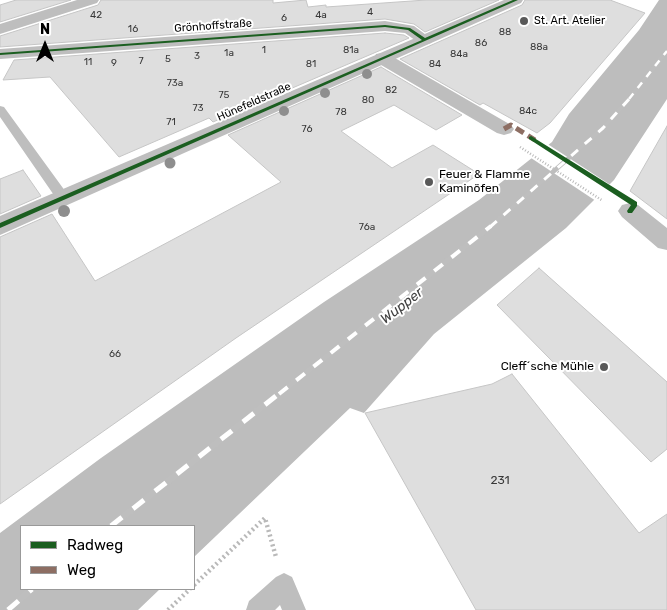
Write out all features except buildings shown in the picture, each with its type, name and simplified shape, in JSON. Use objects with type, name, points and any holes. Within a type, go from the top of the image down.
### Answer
[{"type":"street","points":[[0,29],[92,0]]},
{"type":"street","name":"Hünefeldstraße","points":[[0,226],[516,0]]},
{"type":"street","name":"Grönhoffstraße","points":[[0,54],[384,26],[409,30],[425,40]]},
{"type":"street","points":[[382,58],[504,129]]},
{"type":"street","points":[[630,212],[667,241]]},
{"type":"lane","points":[[0,109],[63,198]]},
{"type":"lane","points":[[258,610],[284,585],[294,610]]},
{"type":"path","points":[[517,145],[604,202]]},
{"type":"path","points":[[195,584],[265,518],[284,585]]},
{"type":"path","points":[[168,610],[189,590]]},
{"type":"water","name":"Wupper","points":[[659,0],[667,0],[667,99],[614,180],[566,228],[434,334],[364,413],[350,408],[195,556],[195,525],[20,525],[20,590],[159,590],[138,610],[0,610],[0,533],[101,458],[324,302],[479,200],[552,142],[569,114],[639,30]]},
{"type":"pier","points":[[546,143],[612,186],[596,201],[528,156]]},
{"type":"railway","points":[[629,99],[667,51]]},
{"type":"railway","points":[[490,227],[603,128],[630,98]]},
{"type":"railway","points":[[279,394],[491,226]]},
{"type":"railway","points":[[112,525],[281,392]]},
{"type":"railway","points":[[8,610],[31,590]]},
{"type":"marked path","points":[[504,129],[511,125],[535,140]]},
{"type":"cycle path","points":[[0,226],[516,0]]},
{"type":"cycle path","points":[[0,54],[385,26],[409,29],[425,40]]},
{"type":"cycle path","points":[[531,138],[635,204],[630,211]]},
{"type":"place","name":"St. Art. Atelier","points":[[524,21]]},
{"type":"place","name":"Feuer & Flamme Kaminöfen","points":[[429,182]]},
{"type":"place","name":"Cleff´sche Mühle","points":[[604,367]]}]
